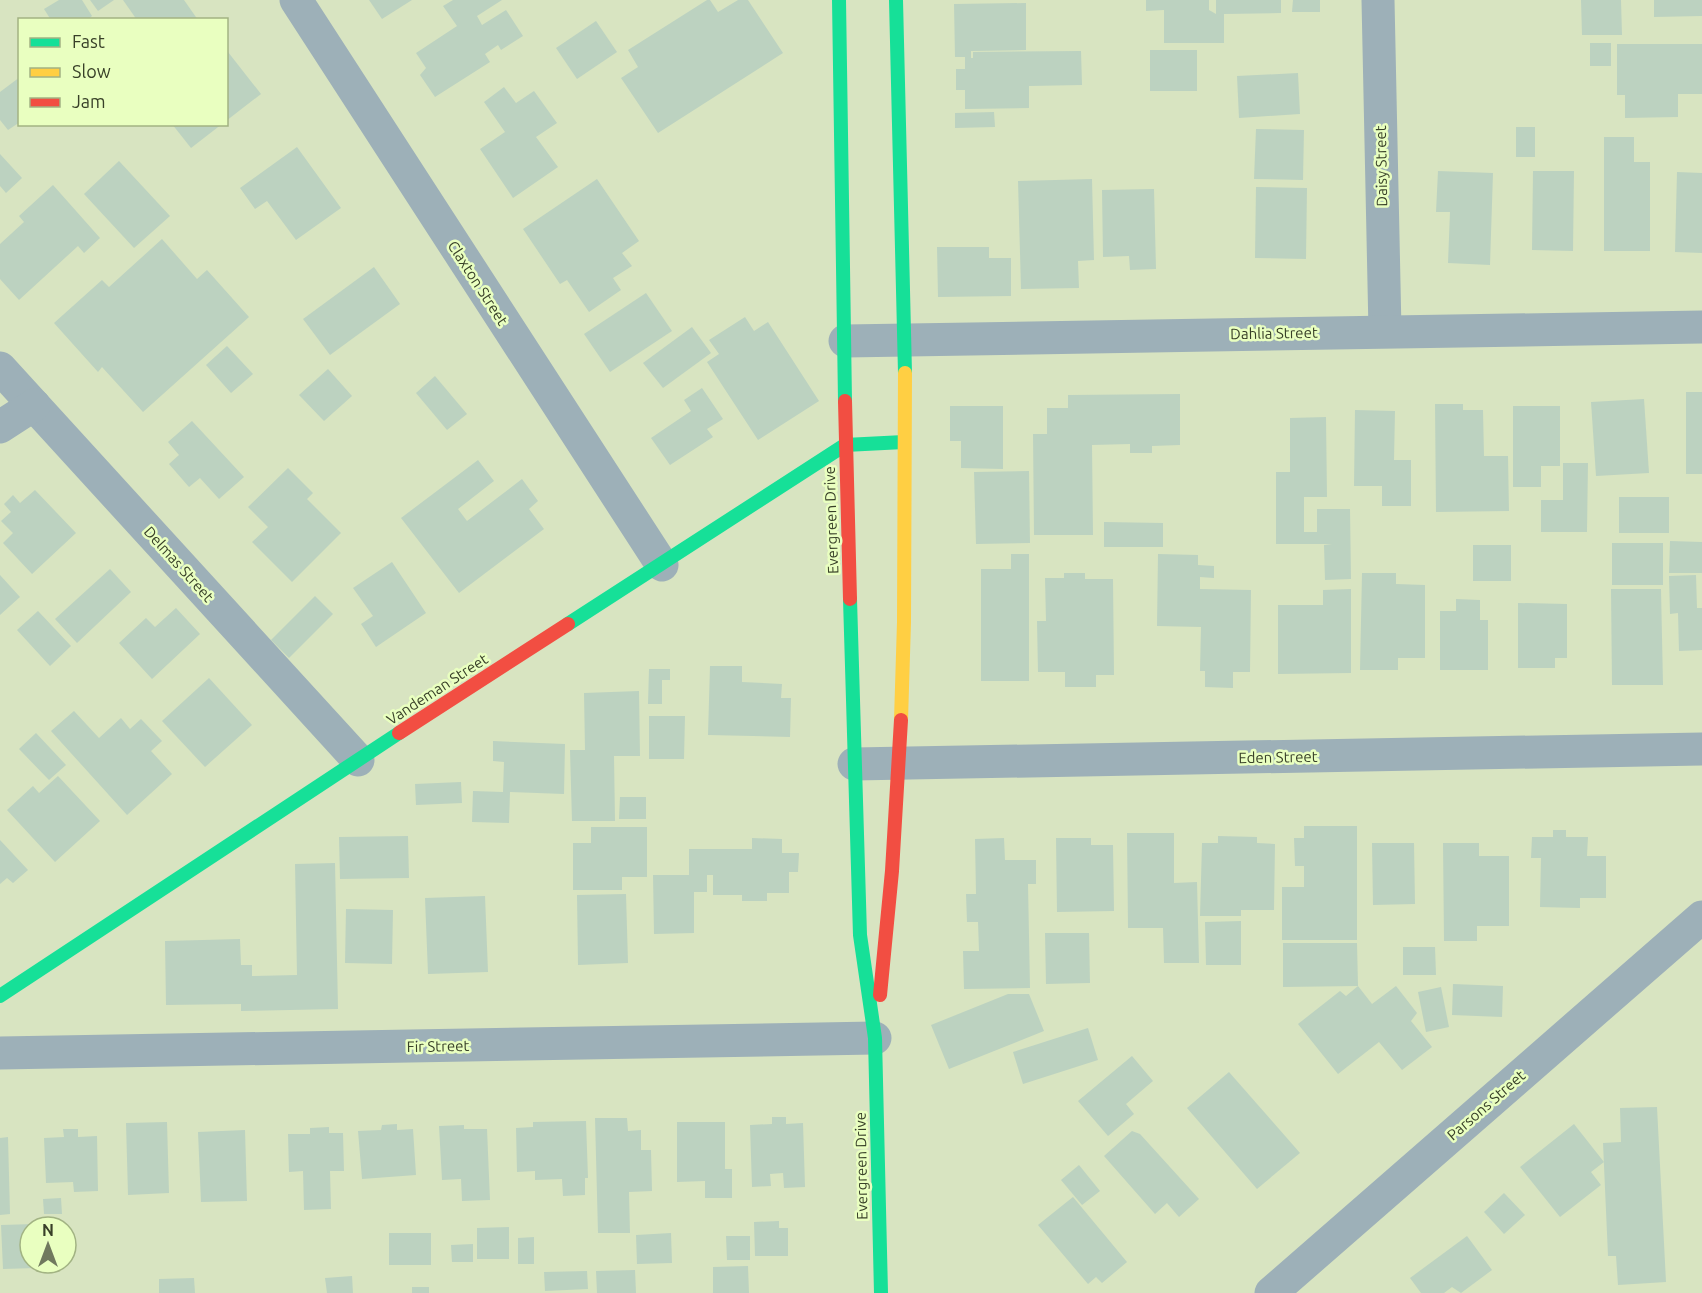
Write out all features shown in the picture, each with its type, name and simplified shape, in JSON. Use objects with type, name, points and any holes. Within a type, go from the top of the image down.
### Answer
[{"type":"street","name":"Claxton Street","points":[[296,0],[662,565]]},
{"type":"street","name":"Evergreen Drive","points":[[838,0],[845,445],[854,764],[860,935],[875,1038],[881,1293]]},
{"type":"street","name":"Evergreen Drive","points":[[875,1038],[886,950],[900,763],[906,554],[896,0]]},
{"type":"street","name":"Daisy Street","points":[[1378,0],[1385,331]]},
{"type":"street","name":"Dahlia Street","points":[[845,340],[1702,327]]},
{"type":"street","name":"Delmas Street","points":[[0,368],[358,760]]},
{"type":"street","points":[[0,427],[34,405]]},
{"type":"street","points":[[845,445],[904,442]]},
{"type":"street","name":"Vandeman Street","points":[[0,996],[358,760],[845,445]]},
{"type":"street","name":"Eden Street","points":[[854,764],[1702,749]]},
{"type":"street","name":"Parsons Street","points":[[1281,1290],[1702,917]]},
{"type":"street","name":"Fir Street","points":[[0,1053],[875,1038]]},
{"type":"building","points":[[59,0],[82,0],[92,16],[90,18],[50,18],[44,9]]},
{"type":"building","points":[[90,0],[114,0],[98,11]]},
{"type":"building","points":[[123,0],[184,0],[197,18],[136,18]]},
{"type":"building","points":[[369,0],[412,0],[382,19]]},
{"type":"building","points":[[453,0],[502,0],[477,16],[482,25],[506,10],[523,36],[501,50],[498,45],[485,54],[490,62],[435,97],[420,75],[426,68],[416,53],[457,26],[443,6]]},
{"type":"building","points":[[710,0],[718,12],[738,0],[748,0],[783,53],[658,133],[621,78],[638,67],[628,50]]},
{"type":"building","points":[[1146,0],[1209,0],[1209,10],[1216,14],[1216,0],[1281,0],[1281,13],[1224,14],[1224,43],[1164,43],[1164,10],[1146,11]]},
{"type":"building","points":[[1293,0],[1320,0],[1320,12],[1292,12]]},
{"type":"building","points":[[1581,0],[1621,0],[1622,35],[1582,35]]},
{"type":"building","points":[[1654,0],[1702,0],[1702,16],[1654,17]]},
{"type":"building","points":[[1026,3],[1026,50],[971,51],[971,58],[973,58],[973,52],[1081,51],[1082,85],[1029,86],[1029,108],[965,109],[965,90],[956,90],[956,69],[965,69],[965,57],[955,57],[954,4]]},
{"type":"building","points":[[596,21],[617,52],[577,79],[556,48]]},
{"type":"building","points":[[1590,43],[1611,43],[1611,66],[1590,66]]},
{"type":"building","points":[[1617,44],[1702,44],[1702,94],[1678,94],[1678,117],[1625,118],[1625,95],[1617,95]]},
{"type":"building","points":[[1150,50],[1197,50],[1197,91],[1150,91]]},
{"type":"building","points":[[228,52],[261,94],[228,119]]},
{"type":"building","points":[[1298,73],[1300,114],[1239,118],[1237,76]]},
{"type":"building","points":[[18,78],[18,123],[8,130],[0,120],[0,92]]},
{"type":"building","points":[[504,87],[516,103],[534,91],[557,123],[536,137],[558,167],[513,198],[480,149],[505,132],[484,102]]},
{"type":"building","points":[[994,112],[995,127],[955,128],[955,113]]},
{"type":"building","points":[[174,126],[219,126],[191,148]]},
{"type":"building","points":[[1516,127],[1535,127],[1535,157],[1516,157]]},
{"type":"building","points":[[1256,129],[1304,130],[1303,180],[1254,179]]},
{"type":"building","points":[[1604,137],[1634,137],[1634,162],[1650,162],[1650,251],[1604,251]]},
{"type":"building","points":[[297,147],[341,208],[296,240],[267,201],[255,209],[240,188]]},
{"type":"building","points":[[0,154],[22,178],[6,193],[0,186]]},
{"type":"building","points":[[119,161],[170,216],[134,248],[84,194]]},
{"type":"building","points":[[1438,171],[1493,173],[1490,265],[1448,263],[1450,212],[1436,212]]},
{"type":"building","points":[[1533,171],[1574,171],[1573,251],[1532,250]]},
{"type":"building","points":[[1677,172],[1702,173],[1702,253],[1675,252]]},
{"type":"building","points":[[597,179],[639,241],[622,253],[632,266],[613,278],[621,290],[589,312],[567,280],[560,284],[523,229]]},
{"type":"building","points":[[1092,179],[1094,260],[1078,261],[1079,288],[1021,289],[1018,181]]},
{"type":"building","points":[[53,185],[100,238],[84,253],[78,246],[19,300],[0,279],[0,244],[24,222],[19,216]]},
{"type":"building","points":[[1256,187],[1307,188],[1306,259],[1255,258]]},
{"type":"building","points":[[1154,189],[1156,269],[1130,270],[1129,256],[1103,257],[1102,190]]},
{"type":"building","points":[[162,239],[197,279],[207,270],[249,317],[143,412],[102,367],[98,372],[54,323],[102,280],[109,287]]},
{"type":"building","points":[[937,247],[989,247],[989,258],[1011,258],[1011,296],[938,297]]},
{"type":"building","points":[[374,267],[400,304],[330,355],[303,319]]},
{"type":"building","points":[[646,293],[672,331],[610,372],[584,334]]},
{"type":"building","points":[[745,317],[754,331],[768,322],[819,401],[758,440],[707,362],[719,354],[709,340]]},
{"type":"building","points":[[692,327],[711,353],[663,388],[643,363]]},
{"type":"building","points":[[227,346],[253,374],[231,393],[206,365]]},
{"type":"building","points":[[328,369],[352,396],[324,421],[299,395]]},
{"type":"building","points":[[435,376],[467,414],[447,430],[416,393]]},
{"type":"building","points":[[702,388],[723,419],[707,429],[713,437],[670,465],[651,438],[691,411],[684,400]]},
{"type":"building","points":[[1686,392],[1702,392],[1702,474],[1686,474]]},
{"type":"building","points":[[1180,394],[1180,445],[1152,446],[1152,453],[1130,453],[1130,444],[1092,445],[1093,535],[1034,535],[1033,434],[1047,434],[1047,408],[1068,408],[1068,395]]},
{"type":"building","points":[[1644,399],[1649,473],[1596,476],[1591,402]]},
{"type":"building","points":[[1435,404],[1463,404],[1463,410],[1483,410],[1484,456],[1508,456],[1509,511],[1436,512]]},
{"type":"building","points":[[950,406],[1003,406],[1003,469],[961,468],[961,441],[950,441]]},
{"type":"building","points":[[1513,406],[1560,406],[1560,466],[1541,466],[1541,487],[1513,487]]},
{"type":"building","points":[[1355,410],[1395,411],[1394,460],[1411,460],[1411,506],[1382,506],[1382,486],[1354,486]]},
{"type":"building","points":[[1326,417],[1327,497],[1304,497],[1304,532],[1317,532],[1317,509],[1350,509],[1351,579],[1325,580],[1324,545],[1332,544],[1276,544],[1276,472],[1290,472],[1290,418]]},
{"type":"building","points":[[192,421],[244,477],[219,499],[200,478],[189,487],[169,464],[179,455],[168,442]]},
{"type":"building","points":[[478,460],[494,481],[458,509],[467,521],[522,479],[538,501],[529,509],[544,529],[459,593],[401,518]]},
{"type":"building","points":[[1563,463],[1588,463],[1587,532],[1541,532],[1541,500],[1563,500]]},
{"type":"building","points":[[288,468],[313,493],[307,499],[341,533],[292,582],[252,542],[268,527],[248,507]]},
{"type":"building","points":[[1029,471],[1030,543],[976,544],[974,472]]},
{"type":"building","points":[[35,490],[76,533],[32,574],[3,543],[13,533],[1,521],[11,512],[4,504],[13,495],[20,503]]},
{"type":"building","points":[[1619,497],[1669,497],[1669,533],[1619,533]]},
{"type":"building","points":[[1104,522],[1163,523],[1163,547],[1104,547]]},
{"type":"building","points":[[1670,541],[1702,542],[1702,573],[1669,573]]},
{"type":"building","points":[[1612,543],[1663,543],[1663,585],[1612,585]]},
{"type":"building","points":[[1473,545],[1511,545],[1511,581],[1473,581]]},
{"type":"building","points":[[1011,554],[1029,554],[1029,681],[981,681],[981,569],[1011,569]]},
{"type":"building","points":[[1158,554],[1198,555],[1198,565],[1214,566],[1214,578],[1200,577],[1200,589],[1251,590],[1250,672],[1233,672],[1233,688],[1205,687],[1205,671],[1200,671],[1201,627],[1157,626]]},
{"type":"building","points":[[392,562],[426,613],[376,647],[361,624],[373,616],[353,588]]},
{"type":"building","points":[[110,569],[131,592],[77,643],[55,619]]},
{"type":"building","points":[[1064,573],[1085,573],[1085,579],[1113,579],[1114,675],[1096,675],[1096,687],[1065,687],[1065,672],[1038,672],[1037,621],[1046,621],[1045,578],[1064,578]]},
{"type":"building","points":[[1362,573],[1396,573],[1396,584],[1425,585],[1425,658],[1398,658],[1398,670],[1360,670]]},
{"type":"building","points":[[0,575],[20,597],[0,615]]},
{"type":"building","points":[[1696,575],[1697,608],[1702,608],[1702,650],[1679,651],[1678,613],[1670,614],[1669,576]]},
{"type":"building","points":[[1351,589],[1351,673],[1278,674],[1278,605],[1323,605],[1323,590]]},
{"type":"building","points":[[1611,589],[1661,589],[1663,685],[1612,685]]},
{"type":"building","points":[[315,596],[333,614],[289,658],[271,640]]},
{"type":"building","points":[[1456,599],[1480,600],[1480,620],[1488,620],[1488,670],[1440,670],[1440,611],[1456,611]]},
{"type":"building","points":[[1518,603],[1567,604],[1567,658],[1555,658],[1555,668],[1518,668]]},
{"type":"building","points":[[176,608],[200,634],[152,679],[119,643],[146,618],[155,627]]},
{"type":"building","points":[[38,611],[71,646],[50,666],[17,630]]},
{"type":"building","points":[[710,666],[742,666],[742,682],[782,684],[781,698],[791,698],[790,737],[708,735]]},
{"type":"building","points":[[649,669],[670,669],[670,680],[662,680],[662,704],[648,704]]},
{"type":"building","points":[[209,678],[252,725],[205,767],[162,721]]},
{"type":"building","points":[[639,691],[640,756],[614,756],[615,821],[572,821],[570,750],[585,750],[584,693]]},
{"type":"building","points":[[74,711],[99,738],[121,718],[130,729],[141,719],[162,741],[151,751],[172,774],[127,815],[51,731]]},
{"type":"building","points":[[649,716],[685,716],[684,759],[649,759]]},
{"type":"building","points":[[36,733],[66,765],[49,780],[19,749]]},
{"type":"building","points":[[493,741],[565,744],[564,794],[510,792],[509,823],[472,822],[473,791],[503,792],[504,762],[493,761]]},
{"type":"building","points":[[58,776],[100,821],[55,862],[7,810],[33,786],[39,793]]},
{"type":"building","points":[[461,782],[462,803],[416,805],[415,784]]},
{"type":"building","points":[[620,797],[646,797],[646,819],[619,819]]},
{"type":"building","points":[[1304,826],[1357,826],[1357,940],[1282,940],[1282,887],[1304,887],[1304,866],[1295,866],[1294,838],[1304,838]]},
{"type":"building","points":[[591,827],[647,827],[647,877],[622,877],[622,890],[573,890],[573,843],[591,843]]},
{"type":"building","points":[[1553,830],[1566,830],[1566,837],[1588,837],[1587,856],[1606,856],[1606,898],[1580,898],[1580,908],[1540,907],[1541,858],[1531,858],[1532,837],[1553,837]]},
{"type":"building","points":[[1127,833],[1174,833],[1174,883],[1197,882],[1199,963],[1164,963],[1163,928],[1128,928]]},
{"type":"building","points":[[408,836],[409,878],[340,879],[339,837]]},
{"type":"building","points":[[1218,836],[1257,837],[1257,843],[1275,844],[1274,910],[1241,910],[1241,916],[1200,916],[1202,843],[1218,843]]},
{"type":"building","points":[[752,838],[782,839],[782,853],[799,853],[798,872],[789,872],[789,893],[767,893],[767,901],[742,901],[742,895],[713,895],[713,875],[707,875],[707,892],[694,892],[694,933],[654,934],[653,875],[689,875],[689,849],[752,849]]},
{"type":"building","points":[[1004,838],[1005,860],[1036,860],[1036,884],[1028,884],[1030,988],[964,989],[963,951],[979,951],[978,922],[967,922],[966,894],[976,894],[975,839]]},
{"type":"building","points":[[1056,838],[1091,838],[1091,845],[1113,845],[1114,911],[1057,912]]},
{"type":"building","points":[[0,840],[28,870],[13,883],[7,878],[0,884]]},
{"type":"building","points":[[1372,843],[1414,843],[1415,904],[1373,905]]},
{"type":"building","points":[[1443,843],[1479,843],[1479,856],[1509,856],[1509,926],[1477,926],[1477,941],[1444,941]]},
{"type":"building","points":[[335,863],[338,1009],[241,1011],[241,1004],[166,1005],[165,941],[240,939],[241,965],[252,965],[252,976],[297,975],[295,864]]},
{"type":"building","points":[[626,894],[628,963],[578,965],[577,895]]},
{"type":"building","points":[[485,896],[488,972],[428,974],[425,898]]},
{"type":"building","points":[[346,909],[393,910],[392,964],[345,963]]},
{"type":"building","points":[[1241,921],[1241,965],[1206,965],[1205,922]]},
{"type":"building","points":[[1045,933],[1089,933],[1090,983],[1046,984]]},
{"type":"building","points":[[1283,943],[1357,943],[1358,986],[1283,987]]},
{"type":"building","points":[[1403,947],[1435,947],[1436,975],[1403,975]]},
{"type":"building","points":[[1453,984],[1503,986],[1502,1017],[1452,1015]]},
{"type":"building","points":[[1358,986],[1372,1004],[1396,986],[1417,1013],[1411,1021],[1432,1047],[1402,1070],[1379,1042],[1338,1074],[1298,1024],[1340,991],[1346,996]]},
{"type":"building","points":[[1441,987],[1449,1027],[1426,1032],[1418,992]]},
{"type":"building","points":[[1008,994],[1029,994],[1044,1031],[949,1069],[931,1025]]},
{"type":"building","points":[[1088,1028],[1098,1060],[1023,1084],[1013,1052]]},
{"type":"building","points":[[1132,1056],[1153,1081],[1126,1104],[1134,1114],[1108,1136],[1078,1101]]},
{"type":"building","points":[[1229,1072],[1300,1153],[1257,1189],[1187,1108]]},
{"type":"building","points":[[1657,1107],[1666,1282],[1618,1285],[1616,1256],[1608,1256],[1603,1143],[1621,1142],[1620,1108]]},
{"type":"building","points":[[772,1117],[786,1117],[786,1124],[803,1123],[805,1187],[784,1188],[783,1173],[770,1174],[771,1186],[752,1187],[750,1125],[772,1124]]},
{"type":"building","points":[[595,1118],[627,1118],[628,1131],[641,1130],[641,1150],[651,1150],[652,1191],[629,1192],[630,1233],[598,1233]]},
{"type":"building","points":[[586,1121],[588,1178],[585,1178],[585,1195],[563,1196],[562,1179],[535,1180],[535,1171],[517,1172],[516,1128],[533,1127],[533,1122]]},
{"type":"building","points":[[167,1122],[169,1193],[128,1195],[126,1123]]},
{"type":"building","points":[[677,1122],[725,1122],[725,1169],[732,1169],[732,1198],[705,1198],[705,1181],[677,1182]]},
{"type":"building","points":[[397,1124],[397,1130],[413,1129],[416,1175],[362,1179],[358,1131],[381,1130],[382,1125]]},
{"type":"building","points":[[1574,1124],[1604,1162],[1591,1172],[1601,1185],[1560,1217],[1520,1167]]},
{"type":"building","points":[[464,1125],[464,1129],[487,1129],[490,1200],[462,1201],[461,1179],[442,1180],[439,1126]]},
{"type":"building","points":[[329,1127],[329,1133],[343,1133],[344,1171],[330,1171],[331,1209],[304,1210],[303,1171],[289,1172],[288,1134],[310,1134],[310,1128]]},
{"type":"building","points":[[63,1129],[78,1129],[78,1137],[97,1136],[98,1191],[74,1192],[73,1182],[46,1183],[44,1138],[64,1137]]},
{"type":"building","points":[[245,1130],[247,1201],[201,1202],[198,1132]]},
{"type":"building","points":[[1132,1131],[1140,1134],[1199,1199],[1179,1217],[1167,1203],[1155,1214],[1104,1156]]},
{"type":"building","points":[[8,1137],[10,1214],[0,1215],[0,1138]]},
{"type":"building","points":[[1079,1165],[1100,1191],[1082,1205],[1061,1180]]},
{"type":"building","points":[[1504,1193],[1525,1215],[1504,1234],[1484,1212]]},
{"type":"building","points":[[1073,1197],[1127,1262],[1102,1283],[1096,1277],[1088,1284],[1038,1225]]},
{"type":"building","points":[[61,1198],[62,1214],[44,1214],[43,1199]]},
{"type":"building","points":[[779,1221],[779,1228],[788,1228],[788,1256],[755,1256],[754,1222]]},
{"type":"building","points":[[18,1224],[18,1269],[3,1269],[1,1225]]},
{"type":"building","points":[[509,1227],[509,1259],[477,1259],[477,1228]]},
{"type":"building","points":[[389,1233],[431,1233],[431,1265],[389,1265]]},
{"type":"building","points":[[671,1233],[672,1263],[637,1264],[636,1235]]},
{"type":"building","points":[[726,1236],[750,1236],[750,1260],[727,1260]]},
{"type":"building","points":[[1467,1236],[1492,1270],[1461,1293],[1452,1287],[1444,1293],[1421,1293],[1410,1278]]},
{"type":"building","points":[[534,1237],[534,1264],[518,1264],[518,1238]]},
{"type":"building","points":[[473,1244],[473,1262],[452,1262],[451,1245]]},
{"type":"building","points":[[748,1266],[749,1293],[713,1293],[713,1267]]},
{"type":"building","points":[[635,1270],[636,1293],[597,1293],[596,1271]]},
{"type":"building","points":[[587,1271],[588,1289],[545,1291],[544,1272]]},
{"type":"building","points":[[352,1276],[353,1293],[327,1293],[325,1278]]},
{"type":"building","points":[[194,1278],[195,1293],[159,1293],[159,1279]]},
{"type":"building","points":[[412,1287],[429,1287],[429,1293],[412,1293]]},
{"type":"traffic: fast","points":[[839,0],[845,401]]},
{"type":"traffic: fast","points":[[896,0],[905,373]]},
{"type":"traffic: fast","points":[[568,624],[845,445],[904,442]]},
{"type":"traffic: fast","points":[[850,599],[860,935],[875,1038],[881,1293]]},
{"type":"traffic: fast","points":[[0,996],[399,733]]},
{"type":"traffic: slow","points":[[901,720],[904,622],[905,373]]},
{"type":"traffic: jam","points":[[845,401],[850,599]]},
{"type":"traffic: jam","points":[[399,733],[568,624]]},
{"type":"traffic: jam","points":[[880,995],[892,871],[901,720]]}]
